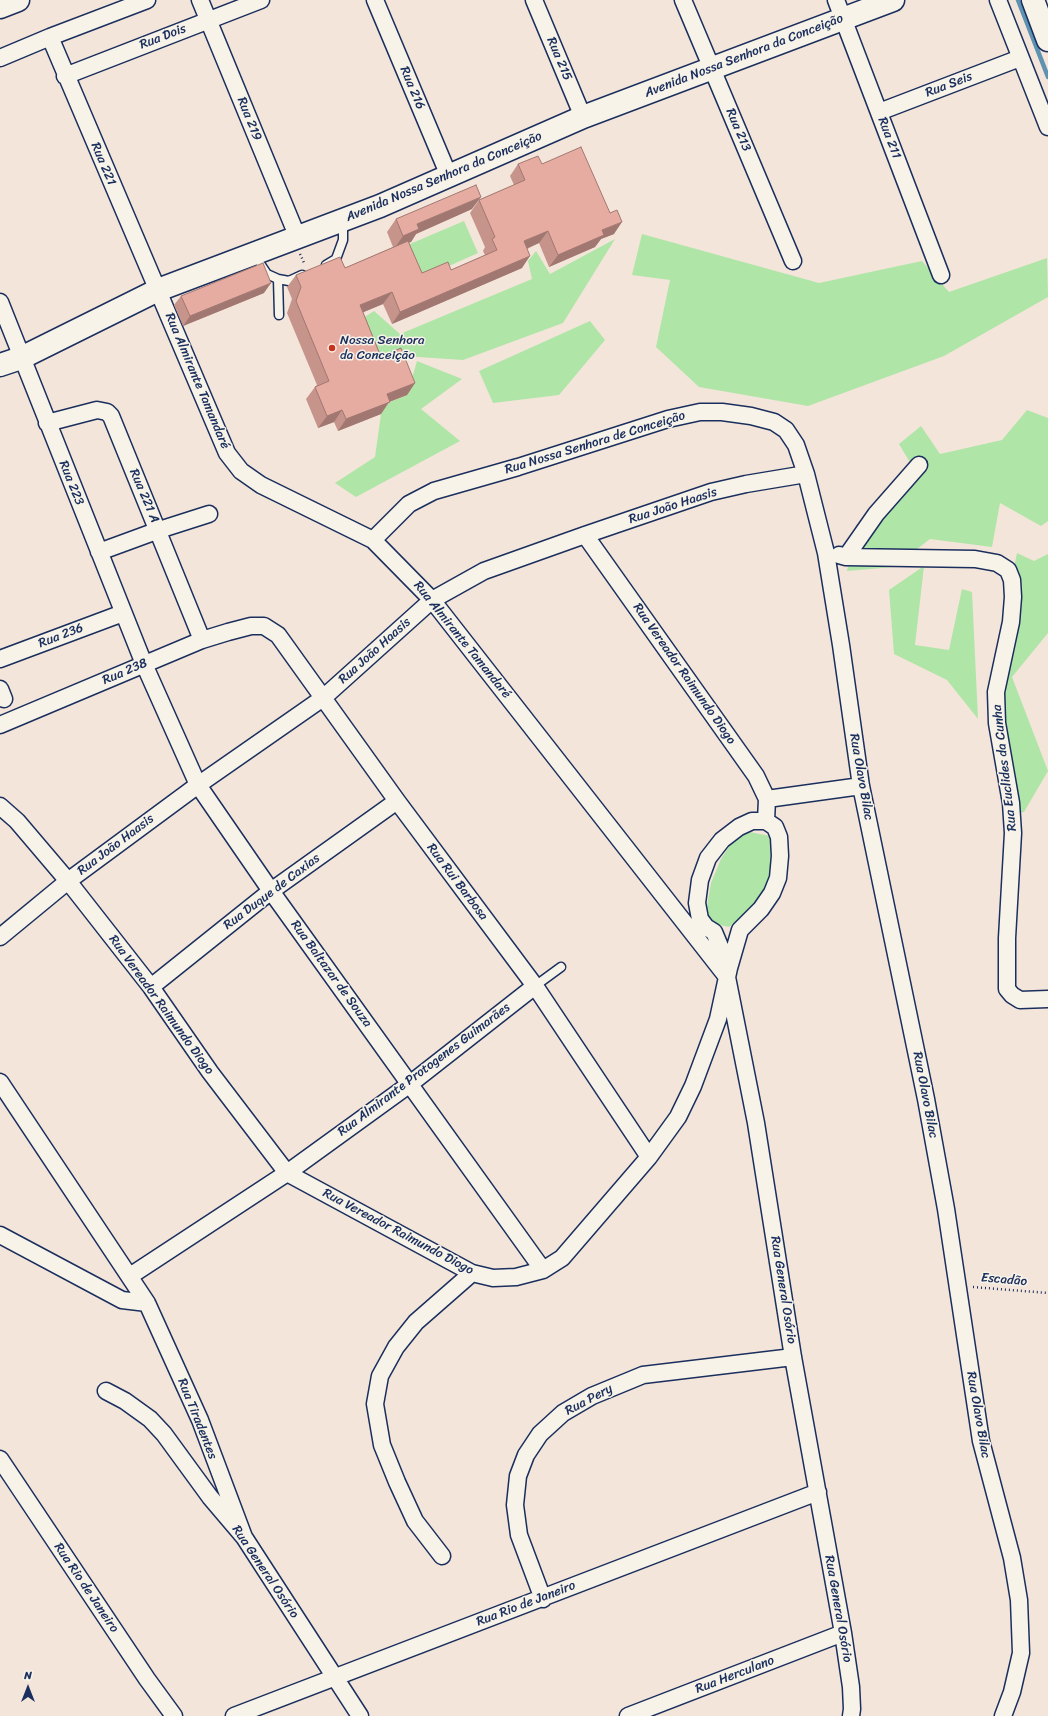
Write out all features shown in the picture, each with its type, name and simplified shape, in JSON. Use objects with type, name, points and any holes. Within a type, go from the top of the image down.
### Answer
[{"type":"street","points":[[0,7],[18,0]]},
{"type":"street","points":[[0,58],[147,0]]},
{"type":"street","name":"Rua 219","points":[[200,0],[298,238]]},
{"type":"street","name":"Rua Dois","points":[[65,76],[261,0]]},
{"type":"street","name":"Rua 216","points":[[375,0],[449,176]]},
{"type":"street","name":"Rua 215","points":[[534,0],[583,117]]},
{"type":"street","name":"Rua 213","points":[[683,0],[793,261]]},
{"type":"street","name":"Avenida Nossa Senhora da Conceição","points":[[0,365],[20,358],[158,290],[342,221],[583,117],[713,69],[840,9],[892,0]]},
{"type":"street","points":[[998,0],[1048,127]]},
{"type":"street","points":[[1033,0],[1048,40]]},
{"type":"street","name":"Rua 211","points":[[840,9],[941,275]]},
{"type":"street","name":"Rua 221","points":[[50,37],[65,76],[158,290]]},
{"type":"street","name":"Rua Seis","points":[[879,112],[1020,58]]},
{"type":"street","name":"Rua Almirante Tamandaré","points":[[158,290],[227,453],[241,471],[262,485],[373,540],[432,600],[656,887]]},
{"type":"street","name":"Rua 223","points":[[0,302],[20,358],[144,664]]},
{"type":"street","name":"Rua 221 A","points":[[47,423],[97,410],[107,412],[111,416],[202,640]]},
{"type":"street","name":"Rua Nossa Senhora de Conceição","points":[[373,540],[409,504],[434,491],[518,467],[668,419],[700,412],[722,412],[774,422],[786,430],[796,445],[806,474]]},
{"type":"street","points":[[846,557],[876,514],[919,465]]},
{"type":"street","name":"Rua João Haasis","points":[[0,937],[68,881],[198,785],[323,698],[432,600],[484,571],[585,534],[711,492],[746,484],[806,474]]},
{"type":"street","name":"Rua Olavo Bilac","points":[[806,474],[826,553],[841,645],[860,786],[926,1099],[958,1286],[981,1441],[1012,1558],[1019,1600],[1021,1653],[1012,1692],[1003,1716]]},
{"type":"street","points":[[99,552],[158,530],[209,514]]},
{"type":"street","name":"Rua Vereador Raimundo Diogo","points":[[0,806],[16,821],[68,881],[150,987],[210,1072],[287,1173],[472,1273],[493,1278],[516,1277],[543,1270],[562,1258],[577,1242],[649,1157],[678,1117],[693,1086],[718,1019],[728,972],[740,930],[761,909],[772,893],[778,878],[780,856],[779,837],[775,827],[759,821],[767,799],[756,776],[585,534]]},
{"type":"street","name":"Rua Euclides da Cunha","points":[[826,553],[846,557],[975,559],[997,563],[1008,570],[1012,580],[1013,597],[1011,622],[996,692],[997,722],[1011,804],[1013,833],[1007,938],[1007,989],[1012,996],[1020,1000],[1048,999]]},
{"type":"street","name":"Rua 236","points":[[0,659],[123,613]]},
{"type":"street","name":"Rua 238","points":[[0,725],[202,640],[251,626]]},
{"type":"street","name":"Rua Rui Barbosa","points":[[251,626],[264,626],[278,635],[397,801],[535,986],[649,1157]]},
{"type":"street","name":"Rua Baltazar de Souza","points":[[144,664],[198,785],[271,891],[543,1270]]},
{"type":"street","points":[[767,799],[860,786]]},
{"type":"street","name":"Rua Duque de Caxias","points":[[150,987],[271,891],[397,801]]},
{"type":"street","points":[[740,930],[728,934],[714,932],[706,927],[700,919],[697,903],[700,880],[708,858],[722,840],[739,827],[759,821]]},
{"type":"street","name":"Rua General Osório","points":[[656,887],[728,972],[756,1124],[793,1357],[843,1633],[851,1687],[851,1716]]},
{"type":"street","points":[[714,932],[728,972]]},
{"type":"street","name":"Rua Almirante Protogenes Guimarães","points":[[130,1276],[287,1173],[410,1084],[535,986]]},
{"type":"street","name":"Rua Tiradentes","points":[[0,1082],[147,1303],[200,1420],[244,1537]]},
{"type":"street","points":[[0,1235],[122,1300],[147,1303]]},
{"type":"street","points":[[442,1556],[415,1521],[397,1482],[382,1445],[375,1404],[380,1376],[396,1347],[416,1322],[472,1273]]},
{"type":"street","name":"Rua Pery","points":[[543,1598],[519,1535],[515,1505],[518,1476],[526,1455],[540,1434],[563,1413],[586,1400],[643,1375],[793,1357]]},
{"type":"street","name":"Rua General Osório","points":[[106,1391],[125,1401],[150,1419],[164,1434],[210,1497],[244,1537],[333,1677],[360,1716]]},
{"type":"street","name":"Rua Rio de Janeiro","points":[[0,1459],[147,1679],[174,1716]]},
{"type":"street","name":"Rua Rio de Janeiro","points":[[234,1716],[818,1492]]},
{"type":"street","name":"Rua Herculano","points":[[628,1716],[843,1633]]},
{"type":"lane","points":[[257,254],[261,265],[267,274],[278,280],[289,281],[312,272],[336,259],[343,240],[342,221]]},
{"type":"lane","points":[[278,280],[280,315]]},
{"type":"lane","name":"Rua Almirante Protogenes Guimarães","points":[[535,986],[561,967]]},
{"type":"path","name":"Escadão","points":[[958,1286],[1048,1293]]},
{"type":"green space","points":[[464,221],[478,253],[418,280],[403,247]]},
{"type":"green space","points":[[642,234],[819,283],[922,261],[949,292],[1047,258],[1048,297],[944,356],[808,406],[699,387],[656,347],[670,280],[632,275]]},
{"type":"green space","points":[[615,239],[563,323],[463,360],[374,354],[357,322],[374,311],[400,334],[532,279],[528,261],[536,251],[550,274]]},
{"type":"green space","points":[[590,321],[605,340],[559,395],[493,403],[479,371]]},
{"type":"green space","points":[[417,361],[462,379],[421,409],[460,441],[356,497],[335,483],[375,457],[381,414],[378,407],[407,395]]},
{"type":"green space","points":[[1027,410],[1048,418],[1048,521],[1041,526],[1000,503],[992,547],[930,539],[894,567],[847,571],[856,525],[918,476],[899,444],[921,426],[940,454],[1002,440]]},
{"type":"green space","points":[[1017,553],[1034,561],[1048,554],[1048,633],[1012,677],[1048,771],[1024,812],[1014,814],[997,718],[996,653]]},
{"type":"green space","points":[[924,566],[915,645],[949,650],[962,589],[972,592],[978,719],[947,680],[894,654],[889,590]]},
{"type":"green space","points":[[750,832],[770,836],[772,866],[760,901],[729,927],[707,922],[707,906],[711,883],[721,859],[735,837]]},
{"type":"building","points":[[581,147],[610,213],[617,210],[622,222],[602,230],[604,235],[558,255],[548,231],[524,241],[530,256],[400,312],[392,292],[360,305],[381,357],[401,348],[415,383],[387,394],[390,402],[346,419],[342,410],[327,416],[315,387],[329,381],[296,301],[301,287],[296,275],[340,257],[345,268],[408,241],[422,273],[448,262],[451,270],[497,250],[492,239],[495,237],[479,200],[525,180],[518,164],[538,156],[542,164]]},
{"type":"building","points":[[476,185],[481,197],[417,224],[419,229],[403,236],[396,219]]},
{"type":"building","points":[[263,263],[271,283],[190,316],[181,296]]},
{"type":"waterway","points":[[1018,0],[1048,77]]},
{"type":"place","name":"Nossa Senhora da Conceição","points":[[332,348]]}]
